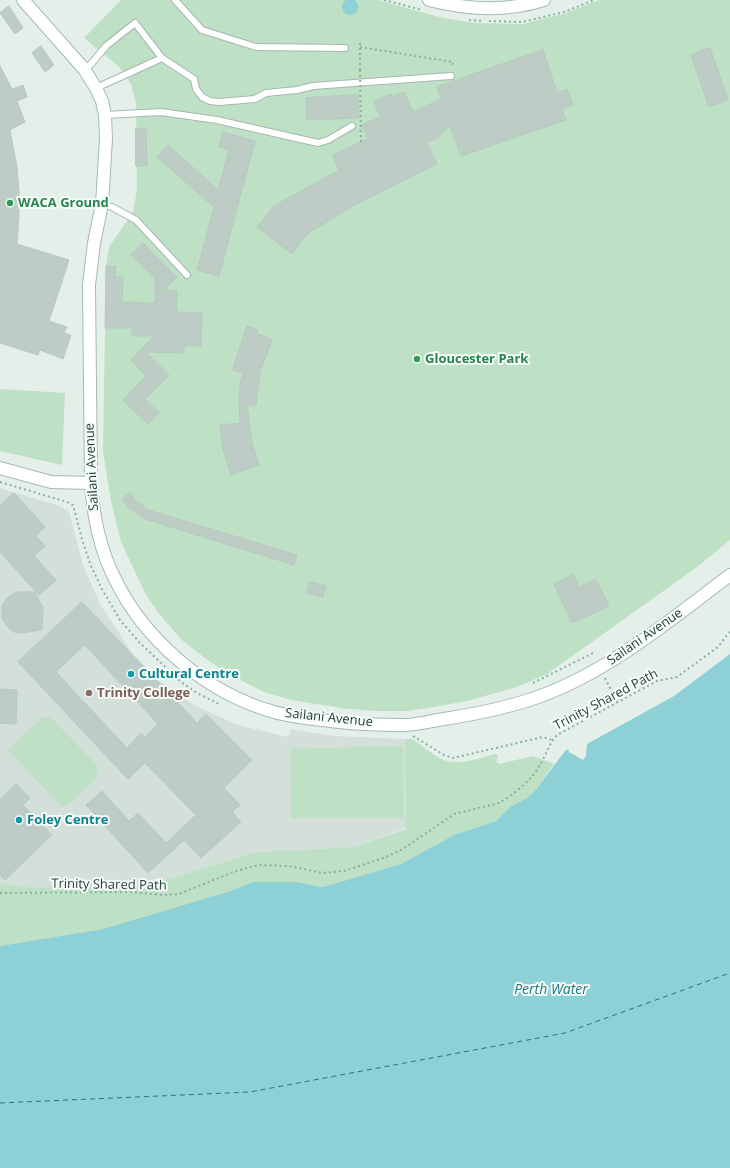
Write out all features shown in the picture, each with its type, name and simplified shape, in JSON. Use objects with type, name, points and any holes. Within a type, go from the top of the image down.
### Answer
[{"type":"street","name":"Sailani Avenue","points":[[23,0],[84,69],[102,101],[105,115],[106,138],[102,204],[94,243],[89,285],[91,483],[93,509],[98,531],[112,575],[125,599],[144,626],[175,657],[208,683],[239,699],[274,712],[309,719],[405,725],[475,714],[501,708],[539,696],[578,679],[625,652],[730,575]]},
{"type":"street","points":[[429,0],[451,5],[484,9],[507,7],[544,0]]},
{"type":"street","points":[[0,468],[51,482],[91,483]]},
{"type":"lane","points":[[176,0],[202,30],[256,47],[345,48]]},
{"type":"lane","points":[[84,69],[91,64],[106,46],[135,23],[162,58],[194,79],[196,89],[202,97],[210,101],[219,102],[255,99],[266,93],[297,90],[313,86],[451,76]]},
{"type":"lane","points":[[96,88],[162,58]]},
{"type":"lane","points":[[105,115],[161,112],[216,120],[318,143],[328,140],[352,126]]},
{"type":"lane","points":[[102,204],[112,207],[136,220],[187,275]]},
{"type":"path","points":[[360,43],[361,142]]},
{"type":"path","points":[[360,47],[452,62]]},
{"type":"path","points":[[0,482],[73,505],[91,566],[120,620],[139,642],[182,682],[197,693],[224,706]]},
{"type":"path","name":"Trinity Shared Path","points":[[0,892],[131,892],[170,895],[179,894],[233,872],[258,865],[289,866],[323,873],[344,871],[386,857],[403,849],[454,814],[499,803],[506,799],[537,770],[552,740],[557,735],[657,680],[677,677],[718,647],[730,632]]},
{"type":"path","points":[[533,683],[593,653]]},
{"type":"path","points":[[605,677],[617,702]]},
{"type":"path","points":[[409,736],[418,738],[444,755],[453,758],[543,737],[552,740]]},
{"type":"shaded area","name":"Trinity College","points":[[0,488],[60,506],[69,512],[83,565],[100,604],[132,653],[161,682],[194,705],[238,725],[288,737],[291,729],[333,736],[405,739],[406,828],[354,847],[257,852],[158,882],[37,888],[0,884]]},
{"type":"green space","name":"Gloucester Park","points":[[121,0],[378,0],[443,18],[475,23],[522,24],[563,14],[599,0],[730,0],[730,540],[697,567],[547,674],[517,687],[467,701],[407,711],[377,711],[348,709],[291,700],[264,692],[225,672],[183,641],[160,615],[146,595],[121,542],[111,501],[103,452],[106,266],[109,247],[133,212],[137,190],[136,103],[131,84],[119,67],[84,38]]},
{"type":"green space","points":[[0,389],[65,393],[62,465],[0,451]]},
{"type":"green space","points":[[43,717],[51,718],[97,765],[98,776],[73,800],[62,807],[8,750]]},
{"type":"green space","points":[[405,739],[415,741],[436,756],[450,762],[470,761],[495,754],[498,756],[496,761],[499,764],[533,756],[554,764],[534,792],[527,798],[510,807],[496,821],[454,835],[401,864],[323,887],[296,882],[253,882],[227,892],[103,929],[0,946],[0,884],[37,888],[158,882],[257,852],[354,847],[406,829]]},
{"type":"green space","points":[[403,746],[403,818],[291,818],[290,749]]},
{"type":"water","points":[[347,-1],[353,-1],[358,4],[356,13],[353,15],[347,15],[342,10],[342,4]]},
{"type":"water","name":"Perth Water","points":[[730,654],[730,1168],[0,1168],[0,946],[103,929],[227,892],[253,882],[296,882],[323,887],[401,864],[454,835],[496,821],[510,807],[527,798],[534,792],[565,751],[568,749],[569,752],[583,760],[586,756],[587,744],[674,696]]},
{"type":"building","points":[[9,6],[23,28],[15,34],[0,13]]},
{"type":"building","points":[[41,46],[54,65],[45,72],[32,53]]},
{"type":"building","points":[[710,48],[728,100],[709,107],[691,55]]},
{"type":"building","points":[[543,50],[557,93],[567,89],[573,105],[562,109],[566,120],[461,156],[450,126],[436,139],[427,142],[437,164],[356,204],[307,234],[292,254],[257,227],[274,206],[339,170],[333,155],[368,139],[362,125],[380,117],[374,101],[391,94],[392,97],[404,92],[413,112],[441,99],[437,87]]},
{"type":"building","points":[[0,66],[12,89],[23,85],[27,97],[17,101],[25,122],[10,130],[17,167],[19,190],[17,244],[69,260],[49,321],[67,327],[64,333],[71,335],[63,359],[40,350],[38,355],[0,343]]},
{"type":"building","points":[[358,95],[359,118],[307,120],[306,98]]},
{"type":"building","points":[[136,129],[146,129],[147,166],[136,166]]},
{"type":"building","points":[[223,132],[255,141],[219,276],[197,270],[214,207],[157,157],[168,145],[218,190],[229,150],[219,147]]},
{"type":"building","points":[[143,243],[177,277],[164,290],[177,291],[177,312],[202,313],[201,346],[184,346],[184,353],[146,352],[169,375],[145,399],[159,413],[148,424],[123,400],[146,376],[131,360],[154,336],[132,336],[132,328],[105,328],[106,266],[116,266],[115,277],[123,277],[122,302],[155,303],[155,278],[131,255]]},
{"type":"building","points":[[247,326],[258,330],[257,333],[272,340],[260,372],[256,405],[247,405],[252,443],[259,465],[231,475],[223,450],[220,425],[240,423],[239,396],[243,373],[233,370]]},
{"type":"building","points":[[14,493],[45,527],[36,536],[45,546],[34,556],[56,580],[39,595],[0,552],[0,506]]},
{"type":"building","points":[[130,493],[135,500],[148,510],[297,555],[294,565],[145,519],[128,507],[122,499]]},
{"type":"building","points":[[574,575],[579,587],[596,579],[609,606],[572,623],[554,584]]},
{"type":"building","points":[[310,582],[326,586],[323,597],[307,593]]},
{"type":"building","points":[[16,592],[35,592],[43,608],[42,630],[21,633],[14,632],[7,626],[2,618],[2,606],[7,598]]},
{"type":"building","points":[[82,602],[197,723],[206,714],[252,760],[224,788],[240,805],[232,812],[241,822],[201,858],[184,840],[148,873],[86,805],[102,791],[129,821],[138,813],[166,843],[196,815],[145,763],[128,779],[18,662]],"holes":[[[85,645],[158,724],[145,737],[141,733],[127,748],[56,672]]]},
{"type":"building","points":[[0,689],[17,690],[16,724],[0,723]]},
{"type":"building","name":"Foley Centre","points":[[16,784],[30,798],[23,805],[52,835],[5,880],[0,875],[0,800]]},
{"type":"ferry route","points":[[0,1103],[250,1092],[565,1033],[730,973]]},
{"type":"place","name":"WACA Ground","points":[[10,203]]},
{"type":"place","name":"Gloucester Park","points":[[417,359]]},
{"type":"place","name":"Cultural Centre","points":[[131,674]]},
{"type":"place","name":"Trinity College","points":[[89,693]]},
{"type":"place","name":"Foley Centre","points":[[19,820]]}]
